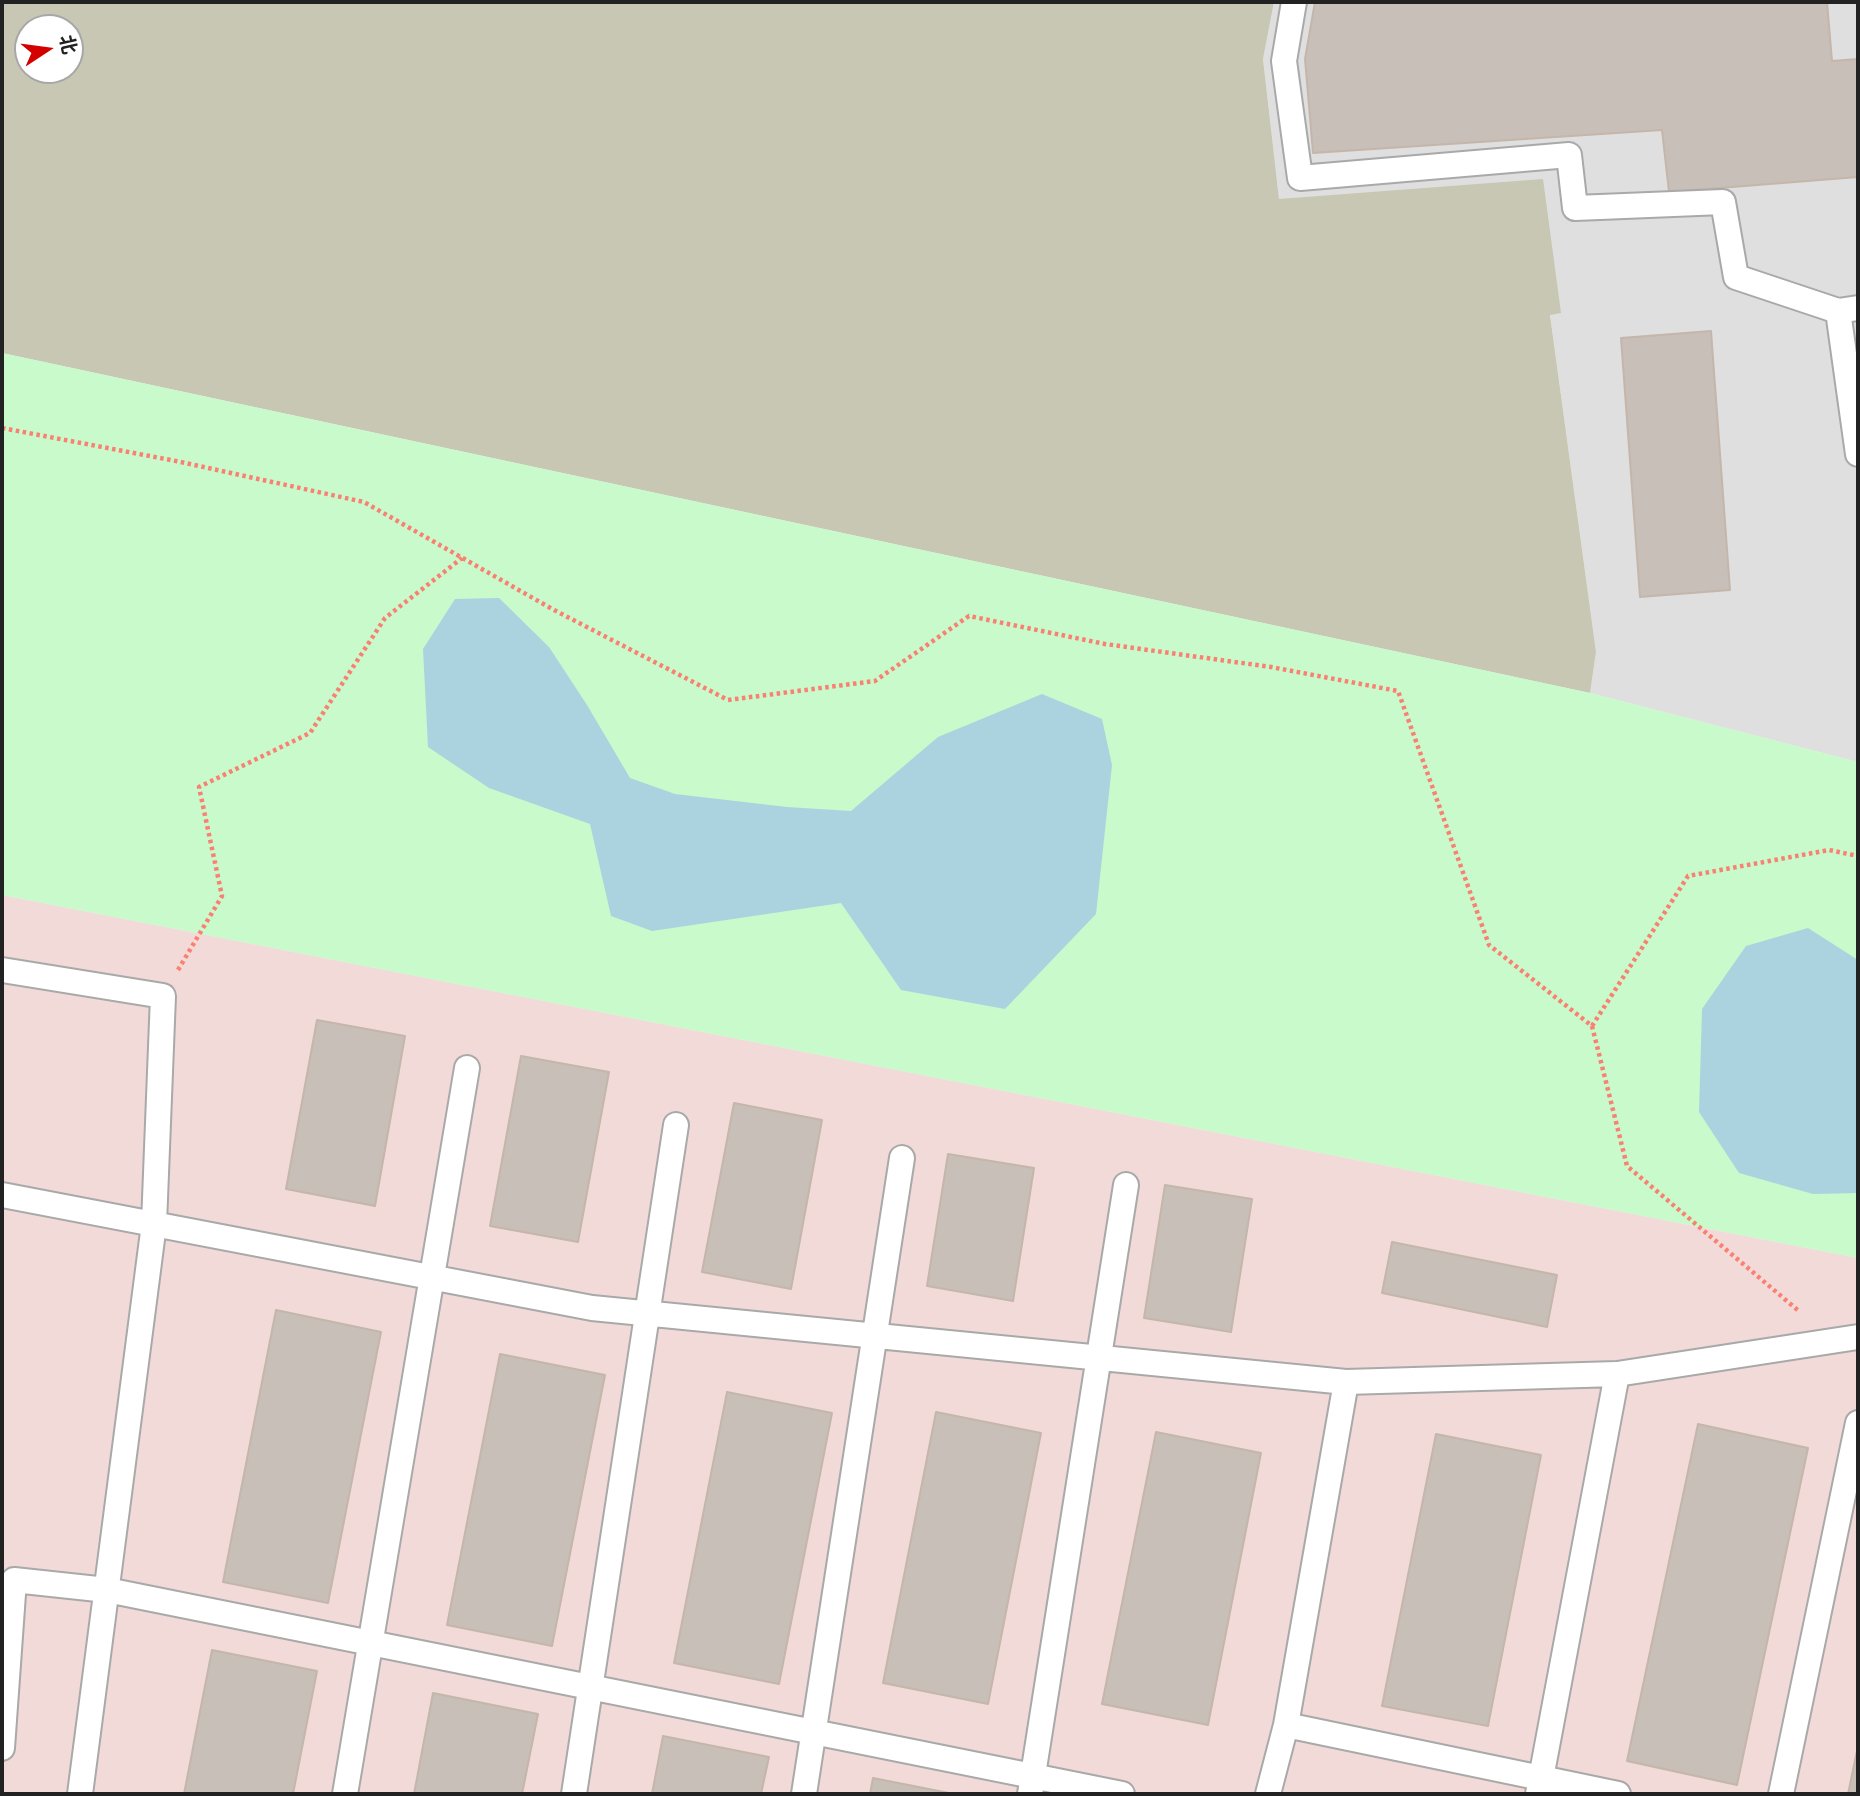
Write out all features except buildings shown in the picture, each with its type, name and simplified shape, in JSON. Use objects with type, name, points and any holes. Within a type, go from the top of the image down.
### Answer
[{"type":"lane","points":[[1294,2],[1284,61],[1300,178],[1569,155],[1576,208],[1723,202],[1736,277],[1848,310],[1858,454]]},
{"type":"lane","points":[[2,970],[163,996],[154,1224],[80,1794]]},
{"type":"lane","points":[[345,1794],[467,1068]]},
{"type":"lane","points":[[574,1794],[676,1125]]},
{"type":"lane","points":[[804,1794],[902,1158]]},
{"type":"lane","points":[[1031,1785],[1125,1185]]},
{"type":"lane","points":[[2,1195],[592,1308],[1346,1382],[1617,1374],[1858,1337]]},
{"type":"lane","points":[[1539,1786],[1617,1374]]},
{"type":"lane","points":[[1268,1794],[1286,1725],[1346,1382]]},
{"type":"lane","points":[[1781,1794],[1858,1423]]},
{"type":"lane","points":[[2,1748],[14,1580],[107,1590],[814,1732],[1031,1785],[1122,1794]]},
{"type":"lane","points":[[1286,1725],[1539,1786],[1618,1794]]},
{"type":"path","points":[[2,428],[176,461],[364,502],[554,610],[728,700],[874,681],[969,616],[1105,644],[1271,667],[1398,691],[1489,945],[1592,1026],[1627,1166],[1833,1341]]},
{"type":"path","points":[[163,996],[222,897],[199,787],[310,733],[385,618],[462,558]]},
{"type":"path","points":[[1592,1026],[1688,876],[1829,850],[1858,856]]},
{"type":"shaded area","points":[[2,2],[1274,2],[1263,59],[1279,199],[1543,179],[1561,313],[1550,315],[1596,652],[1590,693],[2,353]]},
{"type":"shaded area","points":[[1274,2],[1858,2],[1858,762],[1590,693],[1596,652],[1550,314],[1560,313],[1279,199],[1263,59]]},
{"type":"shaded area","points":[[2,895],[1858,1258],[1858,1794],[2,1794]]},
{"type":"green space","points":[[2,353],[1590,693],[1858,762],[1858,1258],[2,895]]},
{"type":"water","points":[[499,598],[549,647],[630,778],[675,794],[787,807],[851,811],[938,737],[1042,694],[1102,719],[1112,765],[1096,914],[1005,1009],[901,990],[841,903],[652,931],[611,916],[590,824],[489,788],[428,747],[423,649],[455,599]]},
{"type":"water","points":[[1808,928],[1858,960],[1858,1193],[1813,1194],[1739,1173],[1699,1112],[1702,1009],[1746,946]]}]
